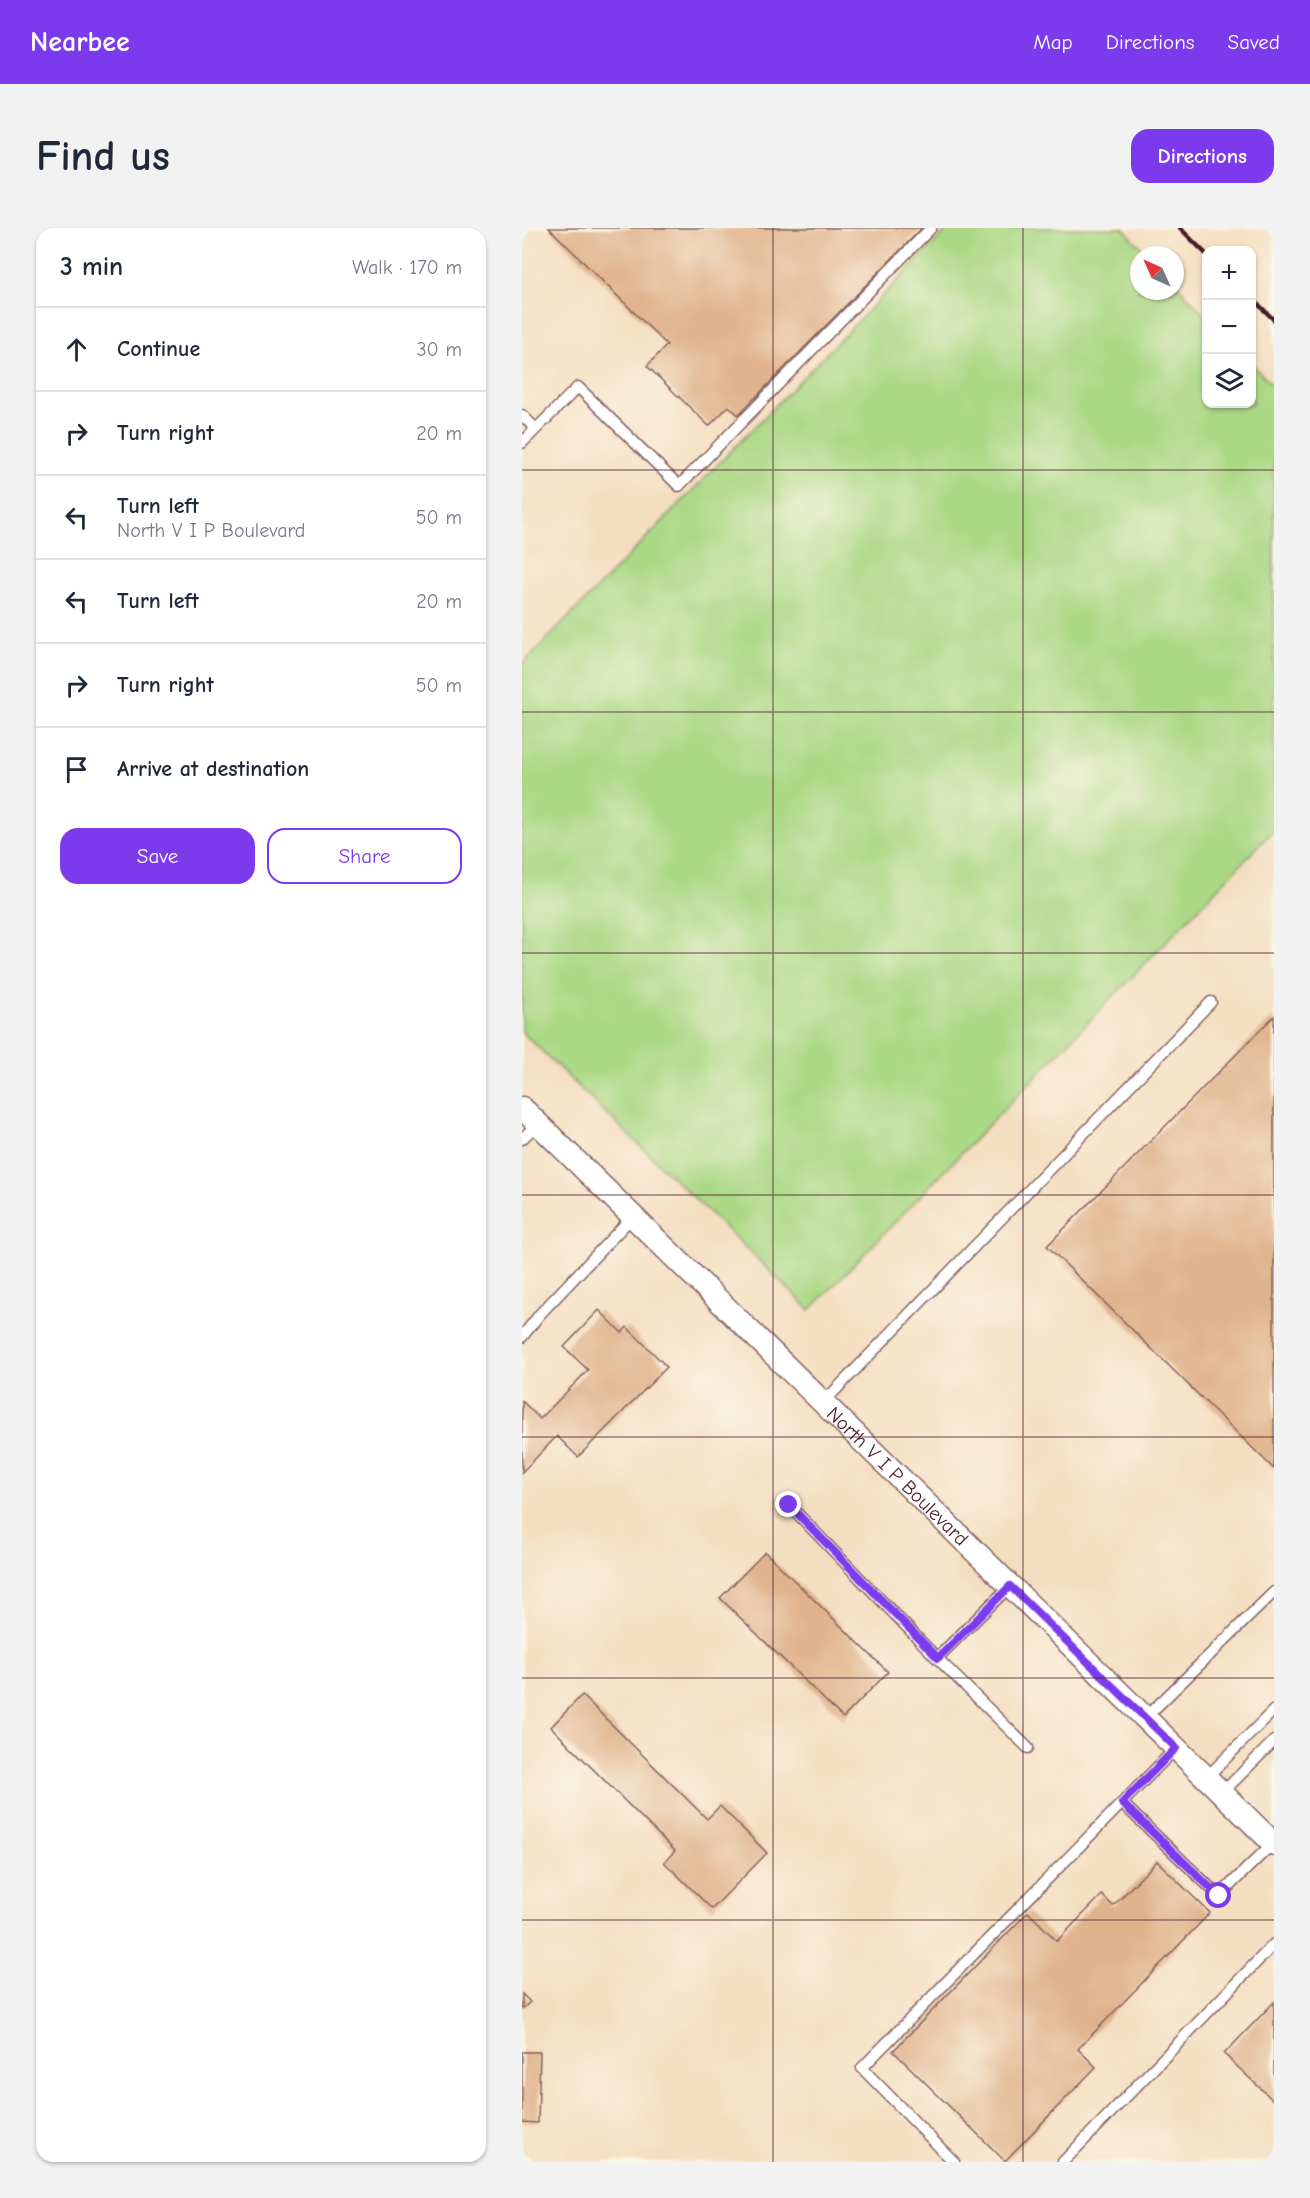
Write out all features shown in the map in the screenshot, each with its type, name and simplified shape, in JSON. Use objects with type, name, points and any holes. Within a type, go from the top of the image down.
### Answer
[{"type":"street","name":"North V I P Boulevard","points":[[527,1124],[633,1216],[1273,1843]]},
{"type":"lane","points":[[522,443],[578,387],[679,486],[931,228]]},
{"type":"lane","points":[[522,416],[536,429]]},
{"type":"lane","points":[[823,1403],[1211,1002]]},
{"type":"lane","points":[[522,1337],[540,1314],[633,1216]]},
{"type":"lane","points":[[789,1505],[1028,1748]]},
{"type":"lane","points":[[938,1658],[1010,1586]]},
{"type":"lane","points":[[1146,1718],[1274,1592]]},
{"type":"lane","points":[[1206,1778],[1274,1710]]},
{"type":"lane","points":[[1222,1793],[1274,1741]]},
{"type":"lane","points":[[954,2162],[862,2068],[1176,1748]]},
{"type":"lane","points":[[1122,1803],[1219,1896],[1273,1843]]},
{"type":"lane","points":[[1063,2162],[1273,1947]]},
{"type":"green space","points":[[949,228],[1123,228],[1140,246],[1130,246],[1130,300],[1184,300],[1184,293],[1202,312],[1202,408],[1256,408],[1256,368],[1274,388],[1274,830],[810,1310],[522,1032],[522,665]]},
{"type":"building","points":[[549,228],[922,228],[738,415],[729,406],[709,426],[647,366],[667,345]]},
{"type":"building","points":[[1274,1016],[1274,1469],[1047,1246]]},
{"type":"building","points":[[599,1310],[622,1333],[627,1327],[667,1367],[578,1457],[557,1436],[522,1472],[522,1401],[540,1419],[588,1370],[564,1347]]},
{"type":"building","points":[[765,1552],[888,1672],[843,1718],[720,1598]]},
{"type":"building","points":[[582,1695],[707,1819],[720,1806],[767,1853],[712,1909],[664,1862],[675,1851],[551,1727]]},
{"type":"building","points":[[1157,1861],[1210,1913],[1078,2049],[1096,2067],[1005,2161],[893,2051],[1028,1912],[1057,1941],[1102,1895],[1113,1906]]},
{"type":"building","points":[[522,1994],[530,2002],[522,2009]]},
{"type":"building","points":[[1274,2002],[1274,2101],[1224,2054]]},
{"type":"building","points":[[522,2052],[540,2052],[538,2123],[522,2122]]},
{"type":"railway","points":[[1180,228],[1202,250]]},
{"type":"railway","points":[[1254,300],[1274,320]]},
{"type":"route","points":[[789,1505],[938,1658],[1010,1586],[1176,1748],[1122,1803],[1219,1896]]}]
